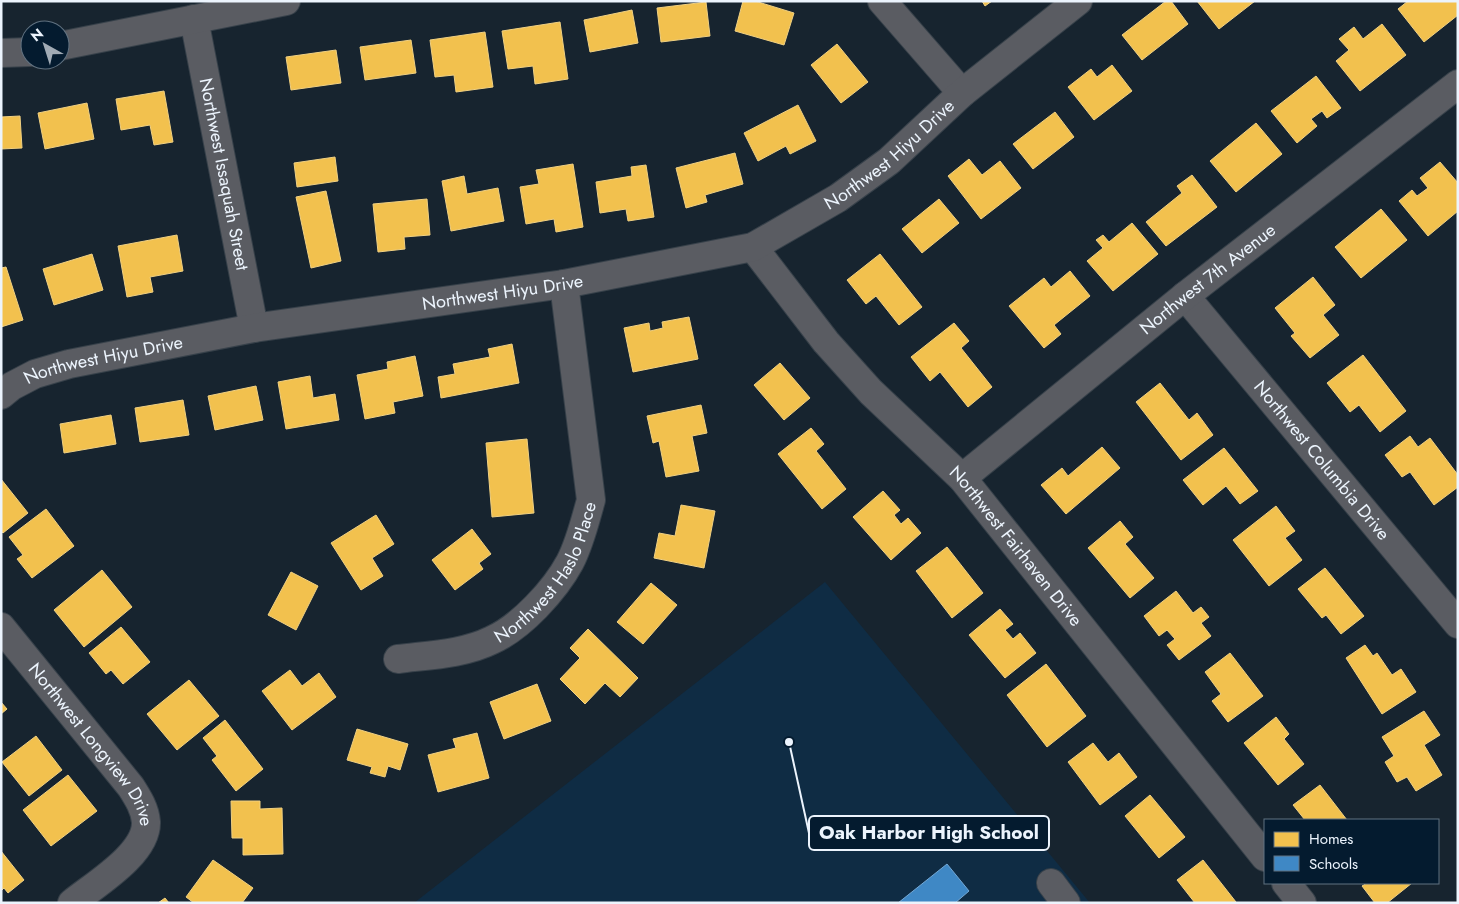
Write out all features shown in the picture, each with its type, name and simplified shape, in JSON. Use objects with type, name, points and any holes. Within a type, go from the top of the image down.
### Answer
[{"type":"street","points":[[70,44],[286,1]]},
{"type":"street","points":[[882,1],[962,93]]},
{"type":"street","name":"Northwest Hiyu Drive","points":[[1,395],[12,386],[35,374],[68,364],[254,328],[564,284],[753,247],[838,198],[889,161],[962,93],[1078,1]]},
{"type":"street","name":"Northwest Issaquah Street","points":[[194,19],[254,328]]},
{"type":"street","points":[[1,52],[20,52]]},
{"type":"street","name":"Northwest 7th Avenue","points":[[962,478],[1185,296],[1458,84]]},
{"type":"street","name":"Northwest Fairhaven Drive","points":[[753,247],[826,342],[871,392],[962,478],[1264,856]]},
{"type":"street","name":"Northwest Haslo Place","points":[[398,659],[462,651],[493,640],[525,619],[570,562],[582,532],[591,500],[564,284]]},
{"type":"street","name":"Northwest Columbia Drive","points":[[1185,296],[1458,624]]},
{"type":"street","name":"Northwest Longview Drive","points":[[1,626],[131,787],[142,804],[146,823],[142,839],[132,854],[72,903]]},
{"type":"street","points":[[1287,884],[1302,903]]},
{"type":"shaded area","points":[[825,582],[1090,903],[414,903]]},
{"type":"building: Homes","points":[[743,1],[755,1],[794,13],[784,45],[735,31]]},
{"type":"building: Homes","points":[[982,1],[992,1],[985,6]]},
{"type":"building: Homes","points":[[1166,1],[1171,1],[1188,24],[1142,60],[1122,35]]},
{"type":"building: Homes","points":[[1197,1],[1255,1],[1219,29]]},
{"type":"building: Homes","points":[[1408,1],[1458,1],[1458,15],[1424,42],[1398,9]]},
{"type":"building: Homes","points":[[706,2],[710,36],[661,42],[657,8]]},
{"type":"building: Homes","points":[[632,10],[638,43],[590,52],[584,20]]},
{"type":"building: Homes","points":[[560,22],[568,79],[535,84],[533,66],[508,69],[502,31]]},
{"type":"building: Homes","points":[[1382,24],[1406,55],[1360,91],[1336,61],[1349,50],[1339,39],[1354,27],[1363,39]]},
{"type":"building: Homes","points":[[485,32],[493,87],[456,92],[454,75],[435,77],[430,40]]},
{"type":"building: Homes","points":[[411,40],[416,73],[365,80],[360,47]]},
{"type":"building: Homes","points":[[837,44],[868,82],[841,103],[811,65]]},
{"type":"building: Homes","points":[[336,50],[341,83],[291,90],[286,57]]},
{"type":"building: Homes","points":[[1112,65],[1132,91],[1094,120],[1068,87],[1091,69],[1097,77]]},
{"type":"building: Homes","points":[[1316,76],[1341,108],[1327,118],[1322,111],[1311,119],[1317,126],[1297,143],[1271,111]]},
{"type":"building: Homes","points":[[164,91],[173,142],[154,145],[150,125],[121,130],[116,99]]},
{"type":"building: Homes","points":[[87,103],[94,139],[45,149],[38,113]]},
{"type":"building: Homes","points":[[798,105],[816,141],[790,154],[786,146],[758,161],[744,133]]},
{"type":"building: Homes","points":[[1055,112],[1074,137],[1033,169],[1013,144]]},
{"type":"building: Homes","points":[[20,116],[22,148],[1,149],[1,117]]},
{"type":"building: Homes","points":[[1256,123],[1282,154],[1236,192],[1210,161]]},
{"type":"building: Homes","points":[[735,153],[743,184],[705,195],[707,202],[686,208],[676,168]]},
{"type":"building: Homes","points":[[335,157],[338,181],[297,187],[294,163]]},
{"type":"building: Homes","points":[[969,159],[982,175],[1000,161],[1021,188],[981,219],[948,176]]},
{"type":"building: Homes","points":[[1440,162],[1458,183],[1458,211],[1428,236],[1399,201],[1412,190],[1417,196],[1428,188],[1420,178]]},
{"type":"building: Homes","points":[[573,164],[583,227],[556,232],[554,219],[526,224],[520,187],[539,184],[536,170]]},
{"type":"building: Homes","points":[[646,165],[654,217],[628,221],[626,209],[600,213],[596,182],[632,176],[631,167]]},
{"type":"building: Homes","points":[[1192,175],[1217,207],[1166,246],[1146,222],[1182,193],[1177,186]]},
{"type":"building: Homes","points":[[464,176],[467,194],[498,188],[504,221],[451,231],[442,181]]},
{"type":"building: Homes","points":[[326,191],[341,261],[311,268],[296,197]]},
{"type":"building: Homes","points":[[427,199],[430,235],[404,237],[405,249],[378,252],[373,204]]},
{"type":"building: Homes","points":[[939,199],[959,223],[922,253],[902,229]]},
{"type":"building: Homes","points":[[1381,209],[1407,240],[1361,278],[1335,247]]},
{"type":"building: Homes","points":[[1132,223],[1158,254],[1113,291],[1087,261],[1103,248],[1096,240],[1103,235],[1109,242]]},
{"type":"building: Homes","points":[[177,235],[183,271],[150,277],[153,292],[127,297],[118,246]]},
{"type":"building: Homes","points":[[92,254],[103,290],[54,305],[43,269]]},
{"type":"building: Homes","points":[[880,254],[922,307],[899,325],[876,296],[866,304],[847,280]]},
{"type":"building: Homes","points":[[6,267],[23,320],[1,327],[1,268]]},
{"type":"building: Homes","points":[[1070,271],[1090,296],[1054,325],[1061,334],[1044,348],[1009,306],[1044,278],[1051,287]]},
{"type":"building: Homes","points":[[1313,277],[1335,305],[1323,315],[1339,335],[1310,358],[1291,336],[1295,333],[1275,308]]},
{"type":"building: Homes","points":[[689,317],[698,359],[633,372],[624,328],[649,323],[650,331],[663,328],[662,322]]},
{"type":"building: Homes","points":[[954,323],[969,341],[961,348],[992,387],[968,407],[940,372],[930,381],[911,357]]},
{"type":"building: Homes","points":[[512,344],[519,383],[441,398],[438,377],[455,374],[453,364],[490,357],[488,349]]},
{"type":"building: Homes","points":[[1363,355],[1406,411],[1380,432],[1359,405],[1350,412],[1327,383]]},
{"type":"building: Homes","points":[[415,356],[423,396],[393,402],[395,413],[365,419],[357,375],[388,369],[387,362]]},
{"type":"building: Homes","points":[[780,363],[810,398],[784,420],[754,385]]},
{"type":"building: Homes","points":[[310,376],[313,398],[335,394],[339,420],[286,429],[278,382]]},
{"type":"building: Homes","points":[[1160,383],[1189,420],[1197,413],[1213,435],[1181,460],[1136,402]]},
{"type":"building: Homes","points":[[256,386],[263,420],[215,430],[208,396]]},
{"type":"building: Homes","points":[[183,400],[189,435],[140,442],[135,408]]},
{"type":"building: Homes","points":[[701,405],[707,433],[692,436],[699,471],[666,477],[659,441],[653,443],[647,416]]},
{"type":"building: Homes","points":[[111,415],[116,444],[64,453],[60,424]]},
{"type":"building: Homes","points":[[811,428],[824,444],[816,451],[846,489],[822,509],[778,454]]},
{"type":"building: Homes","points":[[1410,436],[1418,447],[1430,438],[1458,475],[1458,487],[1434,505],[1410,472],[1402,477],[1385,455]]},
{"type":"building: Homes","points":[[527,439],[534,513],[492,517],[486,443]]},
{"type":"building: Homes","points":[[1102,447],[1120,468],[1066,514],[1041,485],[1062,468],[1068,476]]},
{"type":"building: Homes","points":[[1224,448],[1258,491],[1240,504],[1226,486],[1203,505],[1183,480]]},
{"type":"building: Homes","points":[[1,479],[28,513],[3,533],[1,531]]},
{"type":"building: Homes","points":[[883,491],[900,510],[894,515],[901,524],[908,518],[921,533],[891,560],[853,517]]},
{"type":"building: Homes","points":[[681,505],[715,511],[704,568],[654,558],[659,533],[675,536]]},
{"type":"building: Homes","points":[[1276,506],[1295,531],[1285,538],[1302,560],[1269,586],[1233,540]]},
{"type":"building: Homes","points":[[46,509],[74,546],[32,578],[17,559],[23,555],[9,537]]},
{"type":"building: Homes","points":[[376,515],[394,544],[372,558],[383,576],[361,590],[331,543]]},
{"type":"building: Homes","points":[[1120,521],[1133,537],[1125,544],[1154,578],[1130,598],[1088,548]]},
{"type":"building: Homes","points":[[472,529],[491,554],[479,563],[483,569],[455,590],[432,560]]},
{"type":"building: Homes","points":[[947,547],[983,593],[952,618],[916,571]]},
{"type":"building: Homes","points":[[1325,568],[1364,616],[1341,634],[1326,615],[1322,618],[1298,589]]},
{"type":"building: Homes","points":[[102,570],[132,607],[84,647],[54,610]]},
{"type":"building: Homes","points":[[291,572],[318,586],[296,630],[268,615]]},
{"type":"building: Homes","points":[[651,583],[677,605],[643,644],[617,622]]},
{"type":"building: Homes","points":[[1176,591],[1193,613],[1201,607],[1209,617],[1201,623],[1211,636],[1179,660],[1167,645],[1175,639],[1167,630],[1159,636],[1144,616]]},
{"type":"building: Homes","points":[[1000,609],[1013,624],[1005,630],[1013,639],[1020,633],[1036,653],[1005,678],[969,635]]},
{"type":"building: Homes","points":[[121,627],[150,662],[123,684],[111,670],[106,674],[89,653]]},
{"type":"building: Homes","points":[[588,629],[638,678],[620,697],[605,683],[585,704],[560,679],[580,658],[570,648]]},
{"type":"building: Homes","points":[[1365,645],[1373,656],[1377,653],[1392,675],[1401,669],[1416,692],[1382,714],[1346,658]]},
{"type":"building: Homes","points":[[1230,653],[1263,696],[1228,722],[1212,701],[1221,694],[1205,672]]},
{"type":"building: Homes","points":[[1046,664],[1086,716],[1047,747],[1007,695]]},
{"type":"building: Homes","points":[[290,670],[302,686],[319,673],[336,697],[292,730],[262,691]]},
{"type":"building: Homes","points":[[189,680],[219,716],[177,750],[147,714]]},
{"type":"building: Homes","points":[[537,684],[551,721],[504,739],[490,702]]},
{"type":"building: Homes","points":[[1,702],[7,709],[1,714]]},
{"type":"building: Homes","points":[[1424,711],[1440,735],[1424,745],[1442,775],[1416,791],[1407,777],[1397,782],[1385,762],[1394,756],[1382,737]]},
{"type":"building: Homes","points":[[1276,717],[1289,734],[1284,739],[1304,764],[1278,785],[1244,743]]},
{"type":"building: Homes","points":[[225,720],[263,769],[236,791],[212,760],[217,756],[203,738]]},
{"type":"building: Homes","points":[[357,729],[408,744],[400,770],[388,766],[385,777],[370,773],[372,767],[347,760]]},
{"type":"building: Homes","points":[[477,733],[489,778],[438,792],[428,755],[456,748],[453,739]]},
{"type":"building: Homes","points":[[36,736],[62,770],[29,796],[2,762]]},
{"type":"building: Homes","points":[[1093,743],[1108,762],[1119,753],[1137,777],[1100,805],[1068,762]]},
{"type":"building: Homes","points":[[68,775],[97,811],[51,846],[23,810]]},
{"type":"building: Homes","points":[[1320,785],[1346,819],[1304,819],[1293,805]]},
{"type":"building: Homes","points":[[1150,795],[1185,837],[1159,858],[1125,816]]},
{"type":"building: Homes","points":[[231,801],[260,801],[260,809],[282,808],[283,854],[243,855],[243,838],[232,838]]},
{"type":"building: Homes","points":[[1,851],[24,880],[8,893],[4,888],[1,891]]},
{"type":"building: Homes","points":[[213,860],[253,888],[242,903],[194,903],[186,897]]},
{"type":"building: Homes","points":[[1203,860],[1235,903],[1195,903],[1177,880]]},
{"type":"building: Homes","points":[[1365,884],[1411,884],[1387,903],[1375,903],[1362,886]]},
{"type":"building: Homes","points":[[165,898],[169,903],[158,903]]},
{"type":"building: Schools","points":[[947,864],[969,891],[955,903],[898,903]]},
{"type":"place","name":"Oak Harbor High School","points":[[789,742]]}]
